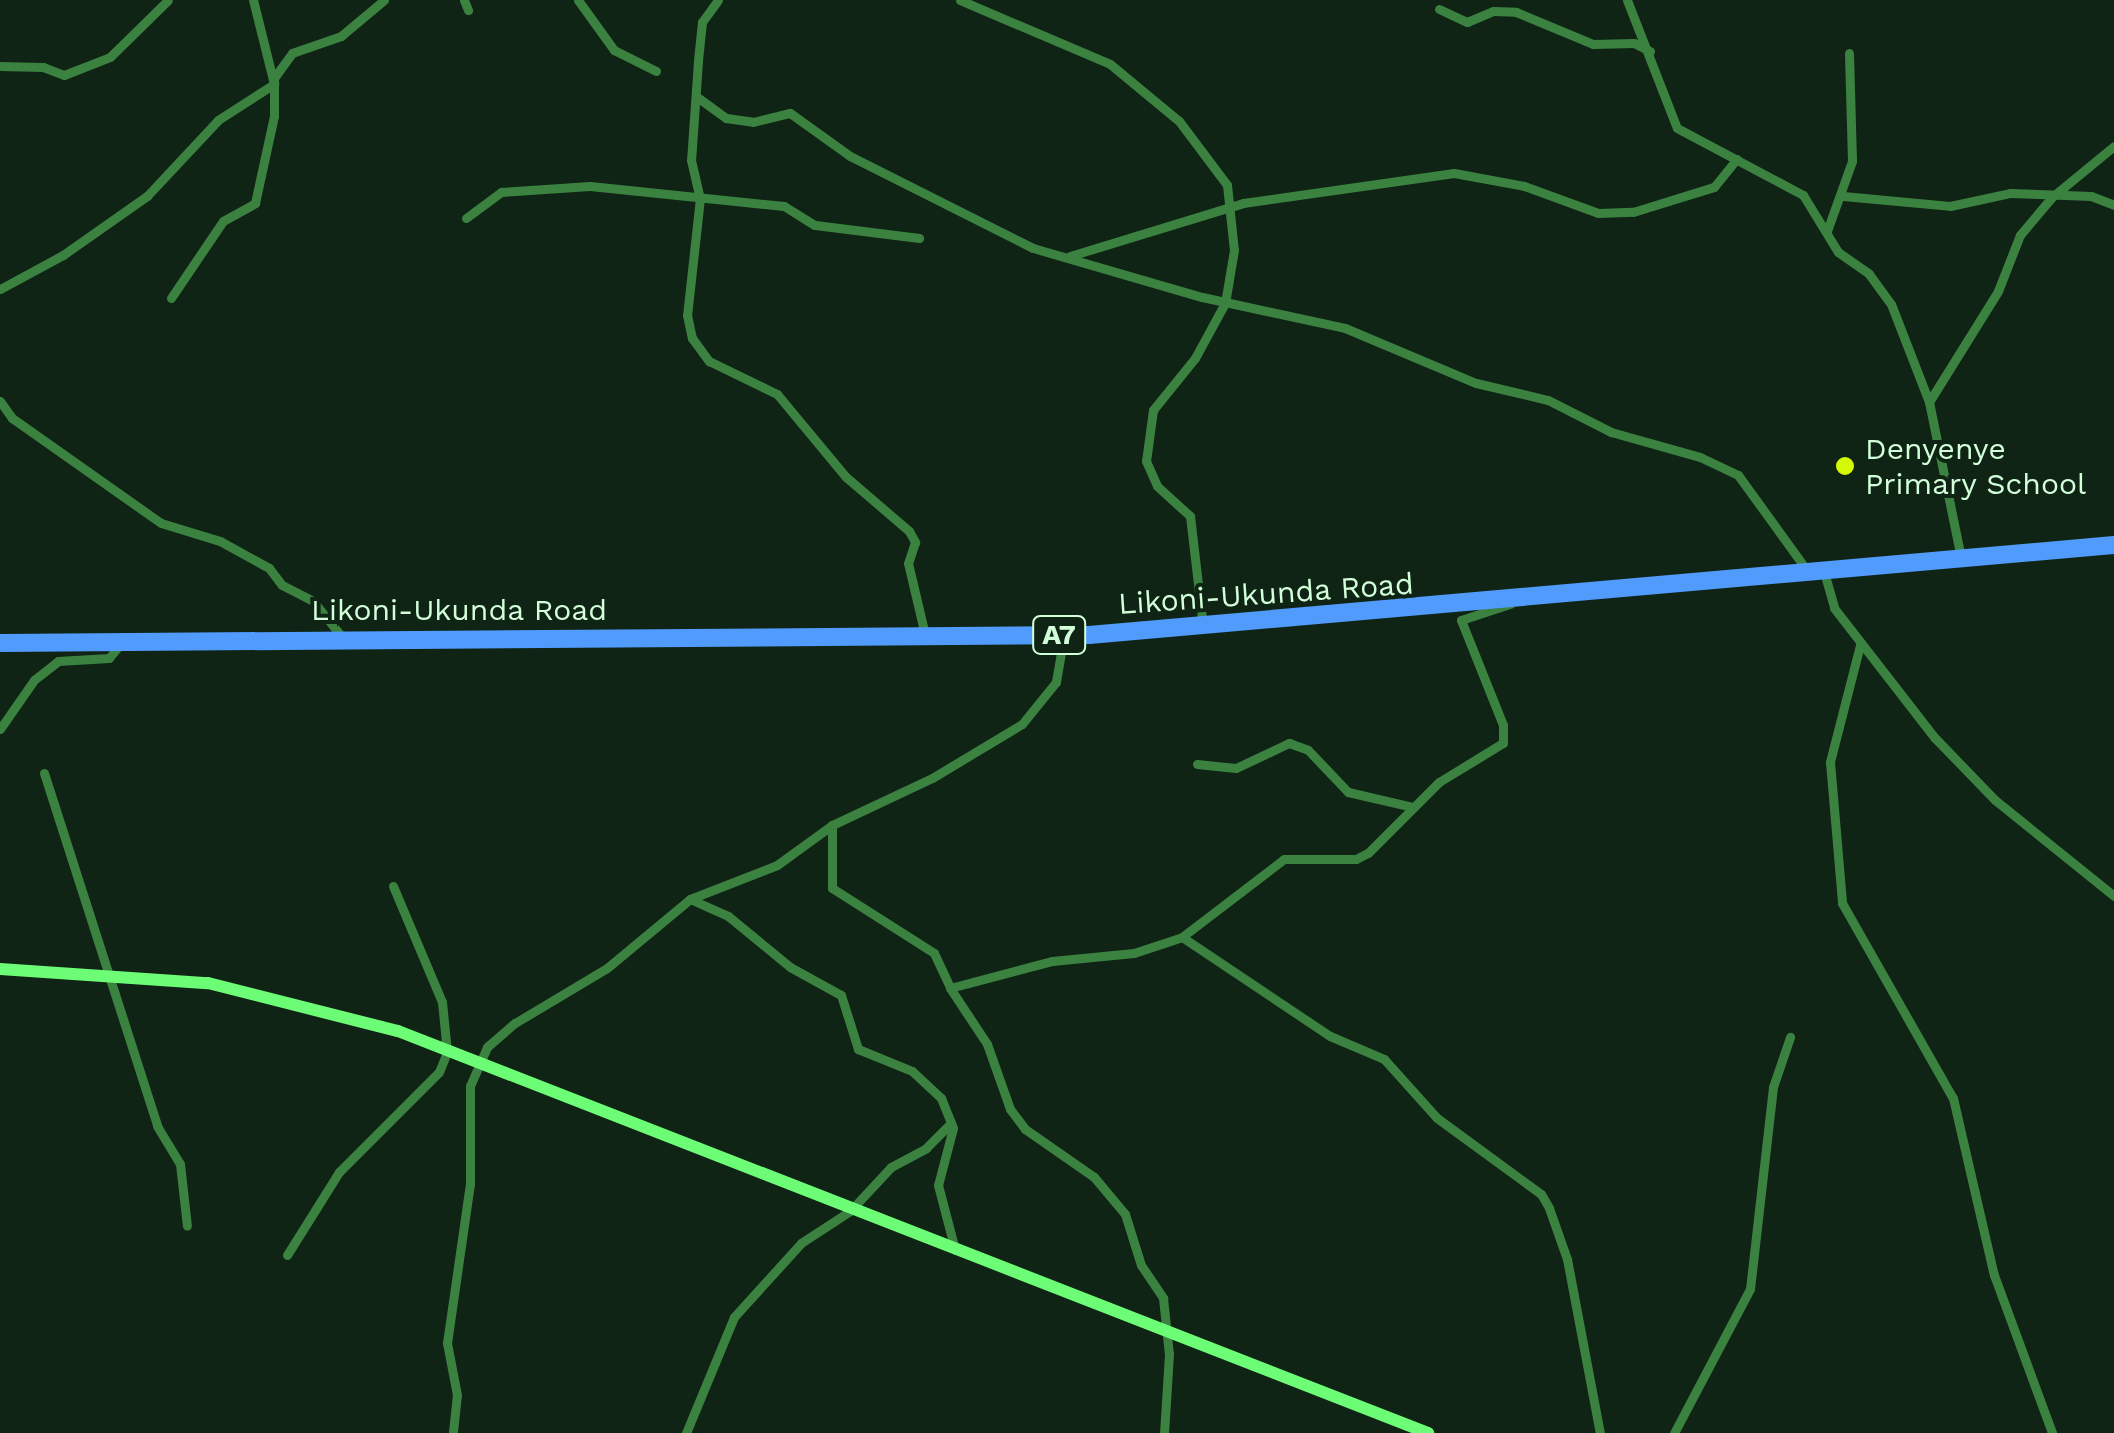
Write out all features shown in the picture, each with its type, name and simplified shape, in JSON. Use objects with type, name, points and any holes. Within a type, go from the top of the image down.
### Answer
[{"type":"highway","name":"Likoni-Ukunda Road","points":[[0,643],[1064,635],[1204,629],[2114,545]]},
{"type":"street","points":[[0,66],[21,64],[64,75],[110,57],[168,0]]},
{"type":"street","points":[[253,0],[274,84]]},
{"type":"street","points":[[171,298],[208,239],[255,203],[274,84],[292,53],[341,36],[384,0]]},
{"type":"street","points":[[578,0],[614,50],[656,71]]},
{"type":"street","points":[[718,0],[702,22],[692,160],[700,198],[690,264],[692,338],[709,361],[776,394],[846,476],[909,531],[915,542],[908,564],[922,602],[925,636]]},
{"type":"street","points":[[960,0],[1110,64],[1178,121],[1227,185],[1234,206],[1232,274],[1224,303],[1194,358],[1153,410],[1146,460],[1157,486],[1192,522],[1204,629]]},
{"type":"street","points":[[1627,0],[1677,128],[1802,195],[1826,231],[1891,304],[1930,402],[1961,558]]},
{"type":"street","points":[[1439,9],[1467,22],[1493,11],[1516,12],[1593,44],[1634,43],[1650,51]]},
{"type":"street","points":[[1826,231],[1844,196],[1852,161],[1849,53]]},
{"type":"street","points":[[0,289],[63,255],[146,196],[218,120],[274,84]]},
{"type":"street","points":[[698,97],[726,118],[753,122],[790,112],[850,156],[1033,248],[1224,303],[1346,328],[1476,383],[1548,400],[1611,432],[1700,457],[1738,475],[1816,573],[1829,601],[1860,645],[1995,800],[2114,896]]},
{"type":"street","points":[[1930,402],[1998,291],[2020,235],[2052,197],[2114,146]]},
{"type":"street","points":[[1068,257],[1234,206],[1454,173],[1524,186],[1598,213],[1633,212],[1714,188],[1737,159]]},
{"type":"street","points":[[466,218],[501,192],[529,187],[590,186],[784,206],[815,225],[919,238]]},
{"type":"street","points":[[1844,196],[1950,206],[2010,192],[2091,196],[2114,204]]},
{"type":"street","points":[[0,401],[12,418],[162,523],[220,542],[270,568],[282,585],[313,601],[343,638]]},
{"type":"street","points":[[950,988],[1052,961],[1134,953],[1182,937],[1263,870],[1284,859],[1356,860],[1438,782],[1503,743],[1503,725],[1462,620],[1529,598]]},
{"type":"street","points":[[453,1432],[457,1395],[447,1343],[462,1257],[475,1066],[515,1022],[607,968],[690,898],[776,865],[832,825],[932,778],[1022,724],[1056,682],[1064,635]]},
{"type":"street","points":[[0,729],[34,680],[58,661],[109,658],[122,642]]},
{"type":"street","points":[[1860,645],[1830,762],[1842,903],[1954,1098],[1994,1275],[2052,1433]]},
{"type":"street","points":[[1197,764],[1236,768],[1290,743],[1308,750],[1348,792],[1413,807]]},
{"type":"street","points":[[44,773],[114,978],[158,1126],[180,1164],[187,1226]]},
{"type":"street","points":[[832,825],[832,888],[934,953],[950,988],[987,1044],[1010,1110],[1026,1129],[1090,1174],[1124,1214],[1141,1265],[1163,1298],[1164,1433]]},
{"type":"street","points":[[287,1255],[339,1172],[439,1072],[446,1052],[442,1002],[393,886]]},
{"type":"street","points":[[690,898],[728,916],[790,968],[841,995],[858,1049],[912,1071],[941,1098],[951,1123],[951,1150],[938,1186],[955,1250]]},
{"type":"street","points":[[1182,937],[1330,1036],[1384,1059],[1438,1118],[1540,1194],[1567,1258],[1600,1433]]},
{"type":"street","points":[[0,970],[208,984],[297,1002],[446,1052],[1428,1433]]},
{"type":"street","points":[[1674,1433],[1750,1289],[1773,1087],[1790,1037]]},
{"type":"street","points":[[686,1433],[734,1317],[802,1243],[850,1211],[891,1167],[926,1148],[951,1123]]},
{"type":"place","name":"Denyenye Primary School","points":[[1845,466]]}]
